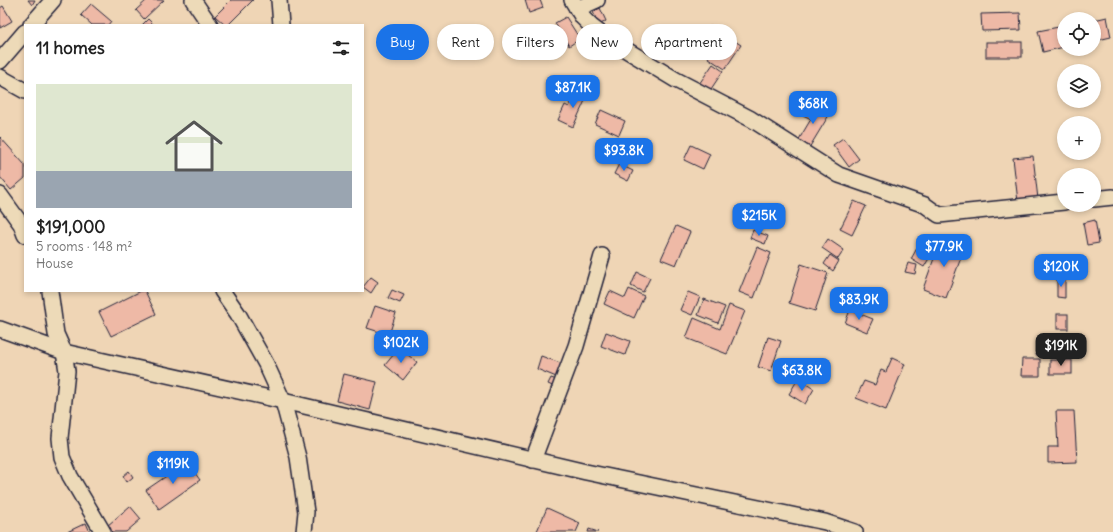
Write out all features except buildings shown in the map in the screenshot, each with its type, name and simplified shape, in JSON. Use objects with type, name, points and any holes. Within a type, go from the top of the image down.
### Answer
[{"type":"street","points":[[32,24],[53,0]]},
{"type":"street","points":[[193,0],[209,24]]},
{"type":"street","points":[[279,0],[281,24]]},
{"type":"street","points":[[597,0],[575,4],[583,18],[608,39],[676,80],[752,119],[839,175],[925,205],[938,215],[1057,203]]},
{"type":"street","points":[[0,61],[24,33]]},
{"type":"street","points":[[0,77],[24,90]]},
{"type":"street","points":[[0,195],[21,224],[24,232]]},
{"type":"street","points":[[1101,198],[1113,197]]},
{"type":"street","points":[[533,460],[576,346],[602,256]]},
{"type":"street","points":[[50,292],[56,334],[64,352],[67,371],[60,438],[62,457],[70,476],[103,532]]},
{"type":"street","points":[[223,292],[238,314],[266,364],[284,401],[298,457],[306,512],[304,532]]},
{"type":"street","points":[[0,329],[64,352],[284,401],[533,460],[825,522],[855,532]]}]
